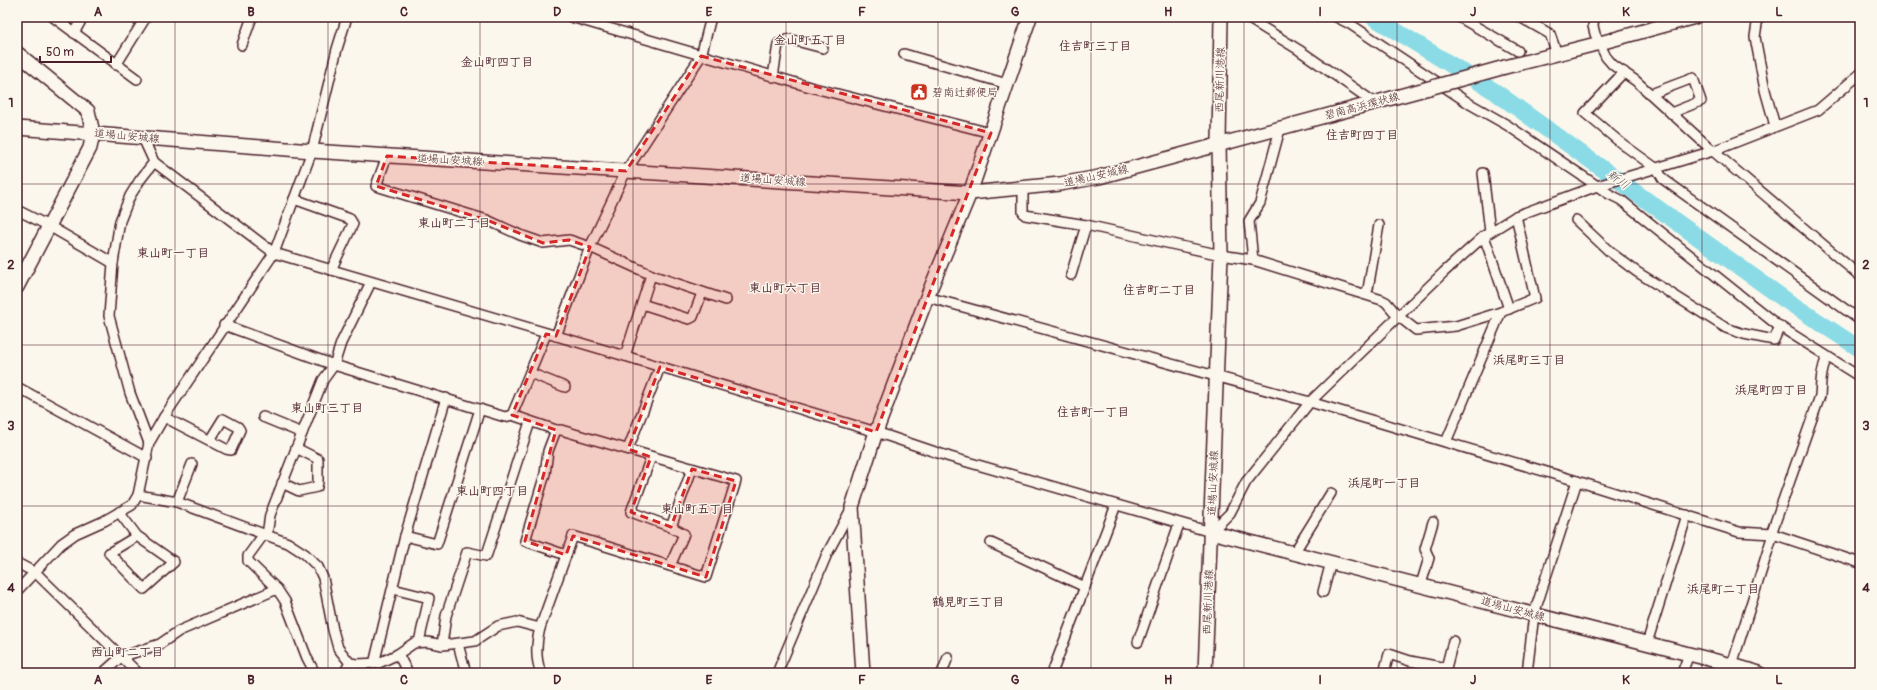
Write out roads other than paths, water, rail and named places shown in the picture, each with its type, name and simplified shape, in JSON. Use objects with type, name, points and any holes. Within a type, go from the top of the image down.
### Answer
[{"type":"main road","points":[[863,673],[852,507],[876,432],[927,297],[970,193],[1030,17]]},
{"type":"main road","name":"西尾新川港線","points":[[1219,143],[1221,17]]},
{"type":"main road","name":"碧南高浜環状線","points":[[1219,143],[1280,129],[1505,67],[1600,44],[1695,17]]},
{"type":"main road","points":[[17,53],[88,111],[93,133],[90,148],[17,287]]},
{"type":"main road","name":"道場山安城線","points":[[17,128],[312,151],[970,193],[1023,189],[1099,177],[1219,143],[1221,255],[1211,532],[1421,584],[1759,673]]},
{"type":"main road","name":"西尾新川港線","points":[[1205,673],[1211,532]]},
{"type":"street","points":[[53,17],[136,80]]},
{"type":"street","points":[[74,33],[83,17]]},
{"type":"street","points":[[116,65],[146,17]]},
{"type":"street","points":[[242,45],[252,17]]},
{"type":"street","points":[[17,591],[36,573],[61,544],[75,534],[104,521],[132,505],[138,495],[149,444],[164,417],[224,325],[274,253],[312,151],[346,17]]},
{"type":"street","points":[[571,17],[773,77],[990,134]]},
{"type":"street","points":[[556,336],[590,247],[626,171],[701,56],[711,17]]},
{"type":"street","points":[[1246,17],[1300,50],[1375,103]]},
{"type":"street","points":[[1336,17],[1350,24],[1470,104],[1507,126],[1609,194],[1621,200],[1684,248],[1740,296],[1780,326],[1860,377]]},
{"type":"street","points":[[1459,17],[1518,51]]},
{"type":"street","points":[[1520,17],[1550,34],[1557,54]]},
{"type":"street","points":[[1594,17],[1593,26],[1606,57],[1651,94],[1713,151],[1860,276]]},
{"type":"street","points":[[1758,17],[1755,37],[1765,90],[1775,126]]},
{"type":"street","points":[[773,77],[778,44],[788,39],[823,48]]},
{"type":"street","points":[[904,54],[1007,84]]},
{"type":"street","points":[[1624,72],[1585,113],[1654,169],[1663,179],[1860,320]]},
{"type":"street","points":[[143,138],[154,162],[274,253],[625,356],[876,432],[950,457],[1211,532],[1230,513],[1246,482],[1310,402],[1398,316],[1487,234],[1516,216],[1598,186],[1713,151],[1818,110],[1860,74]]},
{"type":"street","points":[[1651,94],[1693,78],[1701,101],[1671,113]]},
{"type":"street","points":[[1253,260],[1249,221],[1260,203],[1280,129]]},
{"type":"street","points":[[387,156],[376,186],[487,220],[520,235],[543,243],[569,240],[590,247],[651,275],[726,300]]},
{"type":"street","points":[[149,444],[130,393],[109,316],[113,264],[120,221],[130,196],[154,162]]},
{"type":"street","points":[[1446,442],[1505,310],[1487,234],[1483,173]]},
{"type":"street","points":[[1023,189],[1023,212],[1025,215],[1086,225],[1221,255],[1253,260],[1386,302],[1398,316],[1416,330],[1456,326],[1505,310],[1535,298],[1516,216]]},
{"type":"street","points":[[294,199],[350,219],[354,224],[331,270]]},
{"type":"street","points":[[17,210],[49,226],[113,264]]},
{"type":"street","points":[[1576,220],[1610,252],[1637,272],[1726,328],[1744,334],[1774,340],[1780,326]]},
{"type":"street","points":[[1071,275],[1086,225]]},
{"type":"street","points":[[1364,294],[1368,289],[1379,225]]},
{"type":"street","points":[[625,356],[651,275]]},
{"type":"street","points":[[316,673],[307,658],[285,601],[277,589],[248,561],[248,556],[265,534],[270,515],[282,483],[323,380],[334,365],[341,343],[371,282]]},
{"type":"street","points":[[642,304],[689,320],[693,317],[702,293]]},
{"type":"street","points":[[927,297],[1310,402],[1577,481],[1739,532],[1772,534],[1860,563]]},
{"type":"street","points":[[224,325],[334,365],[505,417],[512,415],[556,430],[561,430],[736,481],[706,577],[573,536],[540,628],[537,641],[537,662],[541,673]]},
{"type":"street","points":[[512,415],[546,334]]},
{"type":"street","points":[[1740,669],[1772,534],[1820,396],[1821,372],[1827,357]]},
{"type":"street","points":[[628,449],[660,367]]},
{"type":"street","points":[[530,373],[565,387]]},
{"type":"street","points":[[17,387],[147,458]]},
{"type":"street","points":[[374,664],[405,536],[446,398]]},
{"type":"street","points":[[405,536],[437,544],[480,409]]},
{"type":"street","points":[[164,417],[210,440]]},
{"type":"street","points":[[263,417],[302,433]]},
{"type":"street","points":[[442,645],[446,616],[467,552],[486,556],[487,554],[530,422]]},
{"type":"street","points":[[556,430],[548,451],[545,474],[525,541],[566,555]]},
{"type":"street","points":[[282,483],[299,491],[317,487],[318,459],[296,448]]},
{"type":"street","points":[[651,457],[631,512],[671,527],[684,534],[670,566]]},
{"type":"street","points":[[177,502],[192,464]]},
{"type":"street","points":[[671,527],[692,469]]},
{"type":"street","points":[[1527,673],[1534,614],[1577,481]]},
{"type":"street","points":[[1294,552],[1331,493]]},
{"type":"street","points":[[138,495],[177,502],[288,543],[305,554],[318,567],[324,578],[333,630],[338,648],[350,663],[379,663],[398,654],[414,643],[419,642],[442,645],[474,641],[498,626],[517,622],[540,628]]},
{"type":"street","points":[[1052,673],[1116,505]]},
{"type":"street","points":[[777,673],[827,554],[852,507]]},
{"type":"street","points":[[119,512],[137,536],[174,562],[144,589],[109,553],[137,536]]},
{"type":"street","points":[[1647,643],[1687,515]]},
{"type":"street","points":[[1421,584],[1429,558],[1425,549],[1433,522]]},
{"type":"street","points":[[1138,642],[1180,524]]},
{"type":"street","points":[[991,543],[1085,588]]},
{"type":"street","points":[[1323,592],[1331,562]]},
{"type":"street","points":[[17,563],[36,573],[138,673]]},
{"type":"street","points":[[103,673],[121,657],[160,644],[179,631],[277,589]]},
{"type":"street","points":[[393,589],[429,598],[419,642]]},
{"type":"street","points":[[1384,673],[1389,654],[1446,670],[1453,641]]},
{"type":"street","points":[[458,644],[466,673]]},
{"type":"street","points":[[398,654],[408,673]]},
{"type":"street","points":[[1682,673],[1689,654]]},
{"type":"street","points":[[942,673],[948,657]]},
{"type":"street","points":[[344,673],[350,663]]},
{"type":"waterway","name":"新川","points":[[1373,17],[1494,91],[1787,301],[1860,349]]},
{"type":"place","name":"碧南辻郵便局","points":[[919,92]]},
{"type":"district","name":"金山町五丁目","points":[[810,40]]},
{"type":"district","name":"住吉町三丁目","points":[[1095,46]]},
{"type":"district","name":"金山町四丁目","points":[[497,62]]},
{"type":"district","name":"住吉町四丁目","points":[[1362,135]]},
{"type":"district","name":"東山町二丁目","points":[[454,223]]},
{"type":"district","name":"東山町一丁目","points":[[173,253]]},
{"type":"district","name":"東山町六丁目","points":[[785,288]]},
{"type":"district","name":"住吉町二丁目","points":[[1159,290]]},
{"type":"district","name":"浜尾町三丁目","points":[[1529,360]]},
{"type":"district","name":"浜尾町四丁目","points":[[1771,390]]},
{"type":"district","name":"東山町三丁目","points":[[327,408]]},
{"type":"district","name":"住吉町一丁目","points":[[1093,412]]},
{"type":"district","name":"浜尾町一丁目","points":[[1384,483]]},
{"type":"district","name":"東山町四丁目","points":[[492,491]]},
{"type":"district","name":"東山町五丁目","points":[[697,509]]},
{"type":"district","name":"浜尾町二丁目","points":[[1723,589]]},
{"type":"district","name":"鶴見町三丁目","points":[[968,602]]},
{"type":"district","name":"西山町二丁目","points":[[127,652]]}]
